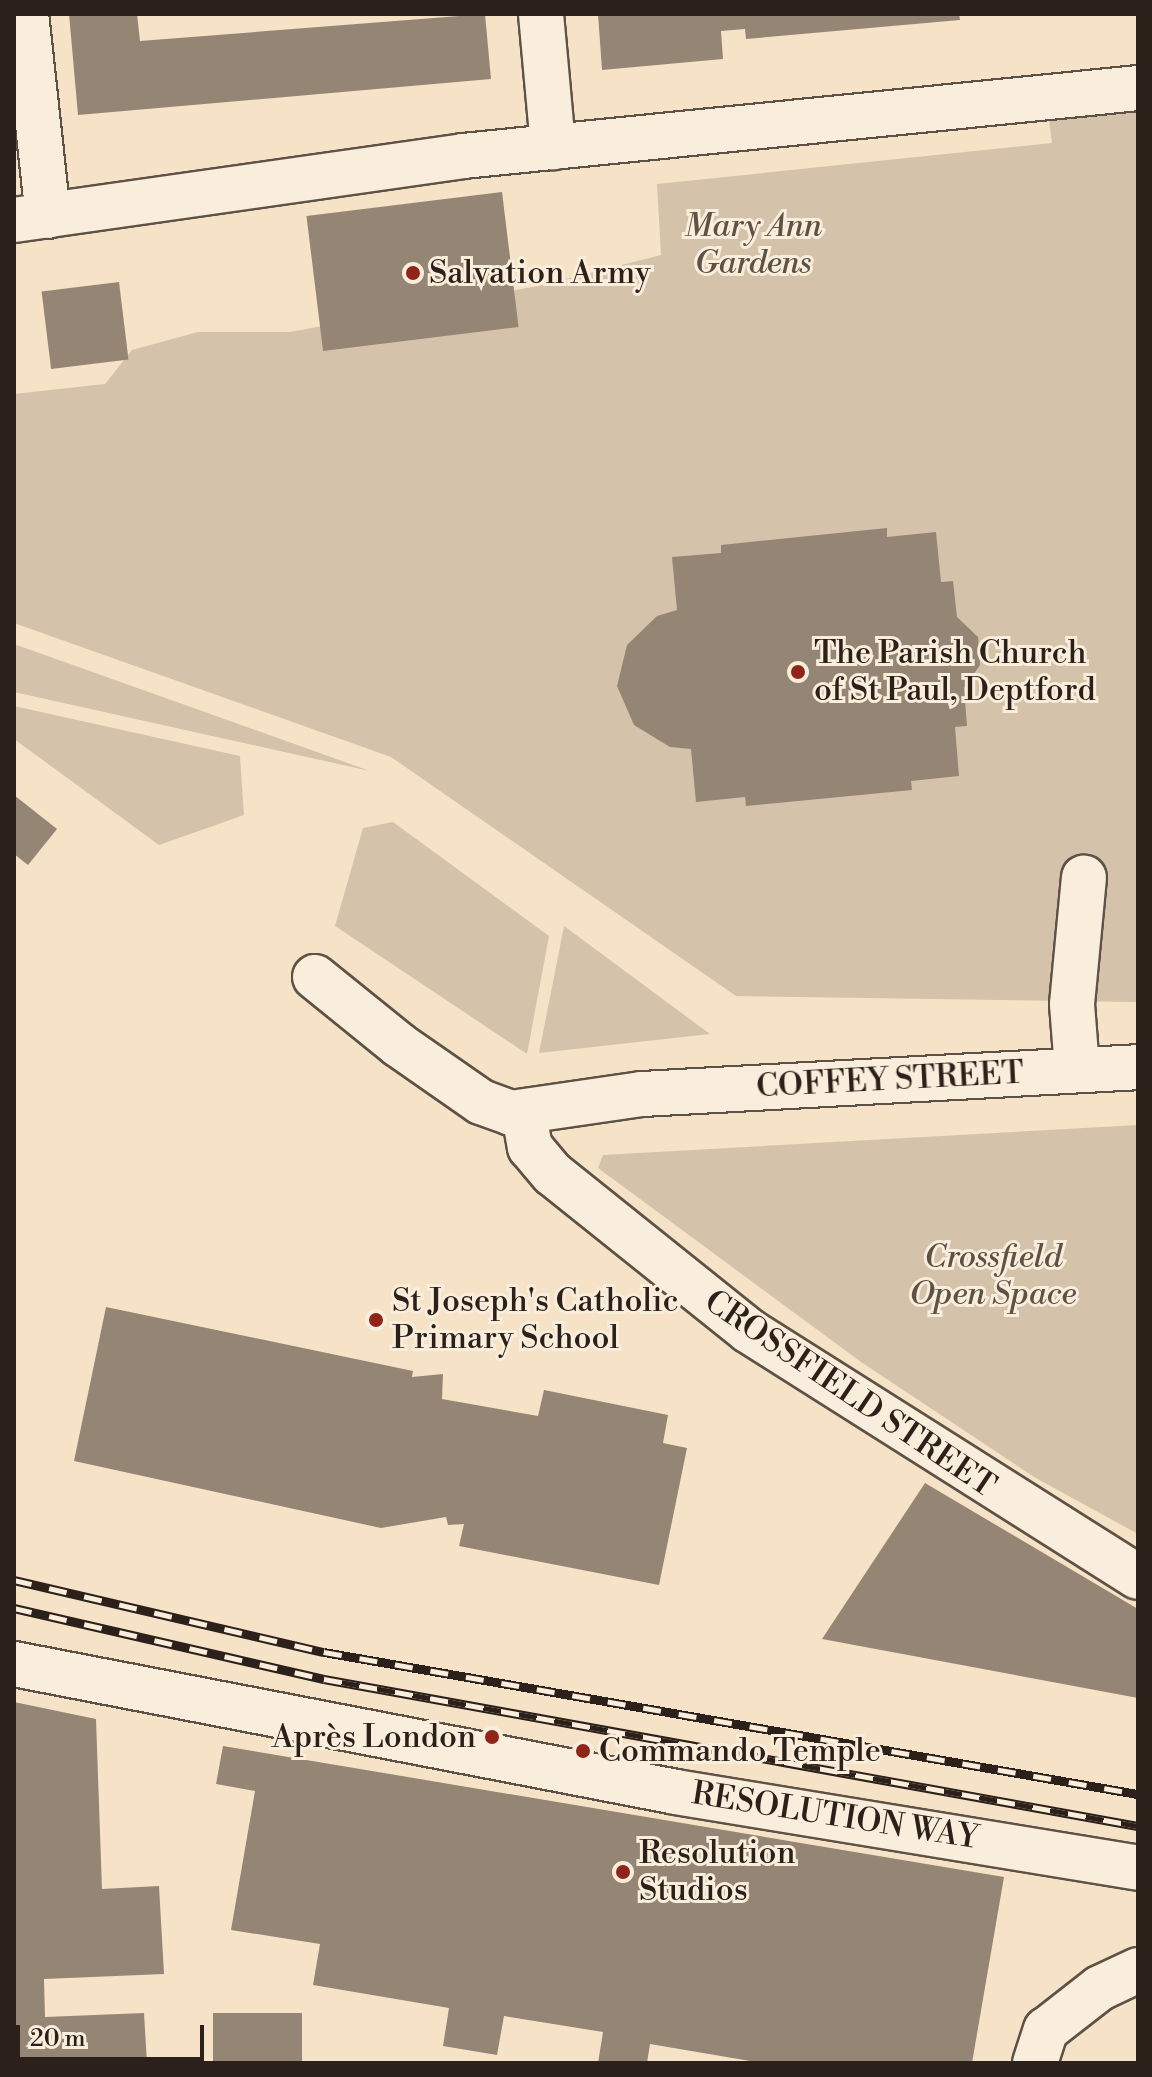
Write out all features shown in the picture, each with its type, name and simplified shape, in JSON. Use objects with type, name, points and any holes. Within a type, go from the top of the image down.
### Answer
[{"type":"street","points":[[26,14],[31,218],[553,147],[1138,88]]},
{"type":"street","points":[[541,14],[553,147]]},
{"type":"street","points":[[1077,1069],[1072,1004],[1084,878]]},
{"type":"street","points":[[315,977],[481,1102],[524,1114]]},
{"type":"street","name":"COFFEY STREET","points":[[524,1114],[642,1094],[1138,1067]]},
{"type":"street","name":"CROSSFIELD STREET","points":[[524,1114],[530,1147],[553,1174],[749,1331],[1138,1577]]},
{"type":"street","name":"RESOLUTION WAY","points":[[14,1664],[676,1792],[1138,1868]]},
{"type":"street","points":[[1035,2063],[1046,2030],[1100,1988],[1138,1970]]},
{"type":"green space","name":"Mary Ann Gardens","points":[[1138,101],[1138,1002],[736,996],[391,757],[14,623],[14,394],[105,384],[132,350],[198,332],[290,332],[538,286],[661,255],[657,184],[1052,143],[1048,111]]},
{"type":"green space","points":[[14,644],[370,771],[14,692]]},
{"type":"green space","points":[[14,706],[240,756],[244,815],[159,845],[14,739]]},
{"type":"green space","points":[[393,822],[549,936],[527,1054],[335,926],[363,828]]},
{"type":"green space","points":[[564,926],[710,1034],[539,1053]]},
{"type":"green space","name":"Crossfield Open Space","points":[[1138,1125],[1138,1534],[1034,1477],[861,1362],[598,1168],[603,1155]]},
{"type":"building","points":[[69,14],[137,14],[140,41],[485,14],[491,79],[78,115]]},
{"type":"building","points":[[598,14],[959,14],[960,20],[746,39],[745,29],[721,31],[723,59],[602,70]]},
{"type":"building","name":"Salvation Army","points":[[502,192],[519,327],[323,351],[306,216]]},
{"type":"building","points":[[119,282],[129,359],[51,369],[42,292]]},
{"type":"building","name":"The Parish Church of St Paul, Deptford","points":[[887,528],[887,537],[936,532],[941,582],[953,581],[957,617],[978,637],[980,665],[964,688],[967,726],[955,727],[959,776],[911,781],[912,790],[746,806],[745,797],[696,802],[691,749],[670,747],[634,725],[617,686],[627,645],[657,616],[677,610],[672,557],[721,553],[721,545]]},
{"type":"building","points":[[14,795],[57,829],[28,865],[14,854]]},
{"type":"building","points":[[106,1307],[413,1371],[412,1377],[443,1374],[442,1399],[538,1416],[544,1390],[668,1415],[663,1443],[687,1448],[659,1585],[459,1546],[464,1524],[448,1525],[446,1517],[381,1528],[74,1461]]},
{"type":"building","points":[[925,1483],[1138,1609],[1138,1698],[822,1639]]},
{"type":"building","points":[[14,1702],[96,1719],[102,1889],[159,1886],[164,1974],[44,1979],[45,2017],[144,2013],[147,2063],[14,2063]]},
{"type":"building","points":[[223,1746],[1004,1877],[972,2063],[762,2063],[650,2044],[647,2063],[598,2063],[603,2032],[504,2016],[497,2055],[443,2046],[449,2008],[313,1985],[320,1944],[231,1930],[255,1791],[216,1784]]},
{"type":"building","points":[[213,2013],[302,2013],[302,2063],[213,2063]]},
{"type":"railway","points":[[14,1580],[324,1652],[1138,1794]]},
{"type":"railway","points":[[14,1608],[324,1679],[1138,1826]]},
{"type":"place","name":"Salvation Army","points":[[413,273]]},
{"type":"place","name":"The Parish Church of St Paul, Deptford","points":[[798,672]]},
{"type":"place","name":"St Joseph's Catholic Primary School","points":[[376,1320]]},
{"type":"place","name":"Après London","points":[[492,1737]]},
{"type":"place","name":"Commando Temple","points":[[583,1751]]},
{"type":"place","name":"Resolution Studios","points":[[623,1872]]}]
